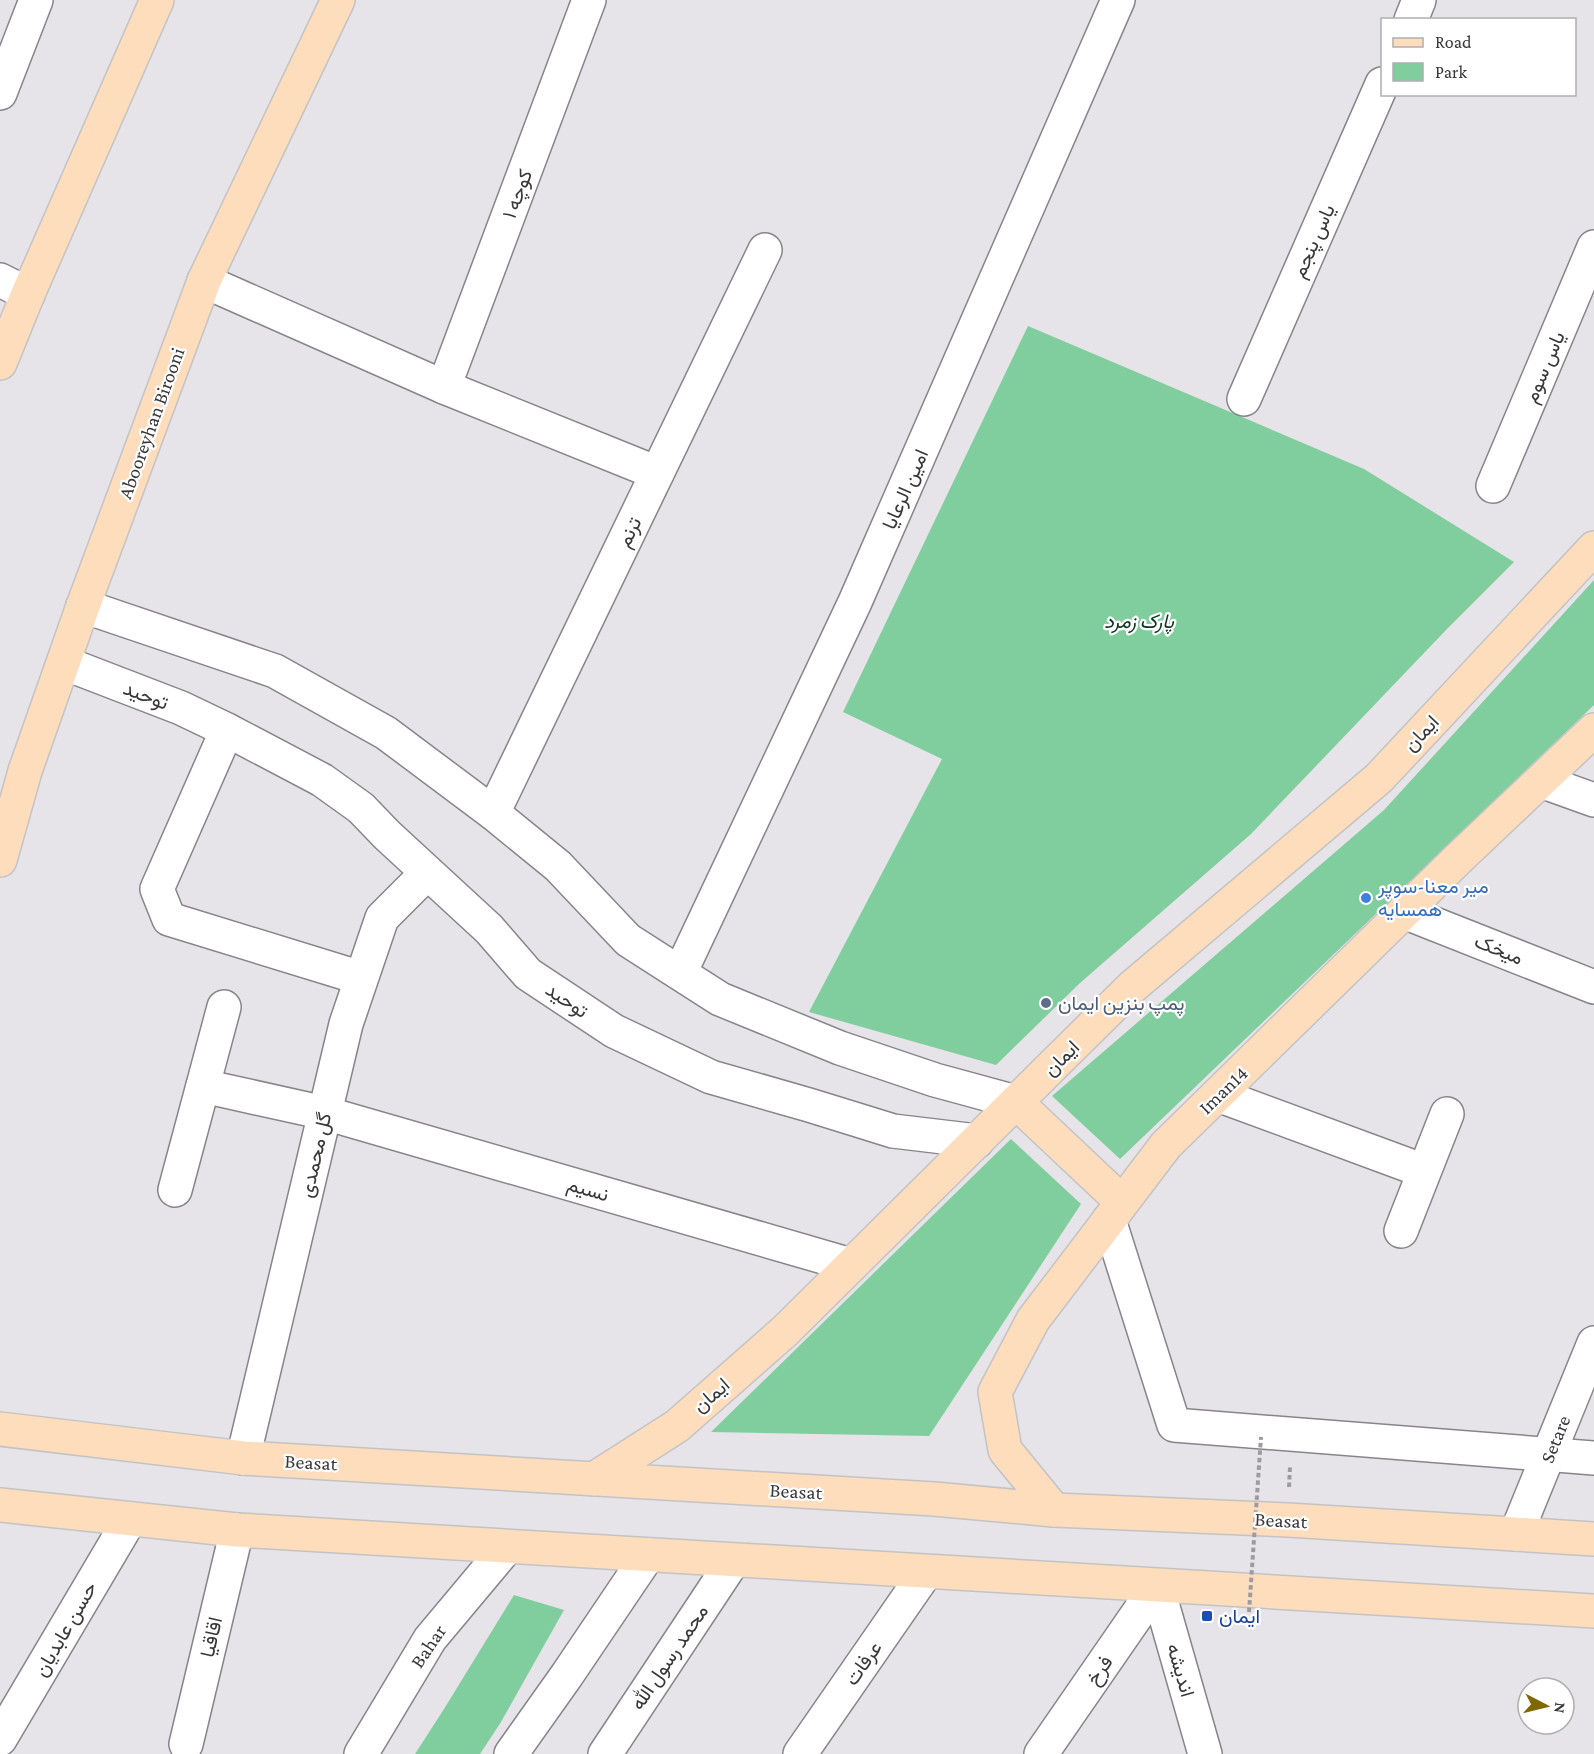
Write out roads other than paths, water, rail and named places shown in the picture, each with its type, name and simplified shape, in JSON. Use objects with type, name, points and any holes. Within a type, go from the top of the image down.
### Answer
[{"type":"main road","points":[[0,363],[14,287],[157,0]]},
{"type":"main road","name":"Abooreyhan Birooni","points":[[0,860],[25,771],[83,606],[204,281],[338,0]]},
{"type":"main road","name":"ایمان","points":[[594,1479],[677,1426],[785,1330],[1132,987],[1379,778],[1594,549]]},
{"type":"main road","name":"Iman14","points":[[1054,1510],[1005,1450],[995,1392],[1033,1320],[1166,1145],[1594,730]]},
{"type":"main road","points":[[1016,1102],[1116,1211]]},
{"type":"main road","name":"Beasat","points":[[6,1426],[243,1458],[934,1499],[1054,1510],[1288,1520],[1594,1539]]},
{"type":"main road","points":[[0,1505],[237,1530],[1594,1611]]},
{"type":"street","points":[[0,93],[36,0]]},
{"type":"street","name":"کوچه ۱","points":[[444,387],[590,0]]},
{"type":"street","name":"امین الرعایا","points":[[680,973],[855,602],[1118,0]]},
{"type":"street","points":[[1412,18],[1419,0]]},
{"type":"street","name":"یاس پنجم","points":[[1244,399],[1381,89]]},
{"type":"street","name":"یاس سوم","points":[[1493,486],[1594,247]]},
{"type":"street","name":"ترنم","points":[[493,813],[765,250]]},
{"type":"street","points":[[204,281],[444,387],[657,473]]},
{"type":"street","points":[[83,606],[275,671],[386,733],[493,813],[558,866],[628,940],[720,999],[840,1048],[935,1080],[1016,1102]]},
{"type":"street","name":"توحید","points":[[64,663],[181,708],[322,780],[362,808],[387,835],[489,929],[528,974],[614,1031],[711,1077],[893,1131],[977,1141]]},
{"type":"street","points":[[227,730],[157,889],[169,919],[361,978]]},
{"type":"street","points":[[1541,781],[1594,800]]},
{"type":"street","name":"گل محمدی","points":[[243,1458],[346,1024],[382,918],[427,873]]},
{"type":"street","name":"میخک","points":[[1404,912],[1594,987]]},
{"type":"street","points":[[175,1190],[224,1007]]},
{"type":"street","name":"نسیم","points":[[203,1086],[325,1113],[851,1265]]},
{"type":"street","points":[[1218,1095],[1424,1171]]},
{"type":"street","points":[[1401,1231],[1446,1114]]},
{"type":"street","points":[[1116,1211],[1174,1425],[1594,1458]]},
{"type":"street","name":"Setare","points":[[1516,1534],[1594,1343]]},
{"type":"street","name":"حسن عابدیان","points":[[0,1739],[130,1519]]},
{"type":"street","name":"اقاقیا","points":[[186,1744],[237,1530]]},
{"type":"street","name":"Bahar","points":[[361,1754],[430,1639],[507,1547]]},
{"type":"street","points":[[511,1754],[648,1555]]},
{"type":"street","name":"محمد رسول الله","points":[[605,1754],[733,1561]]},
{"type":"street","name":"عرفات","points":[[800,1754],[926,1572]]},
{"type":"street","name":"فرخ","points":[[1041,1754],[1157,1586]]},
{"type":"street","name":"اندیشه","points":[[1157,1586],[1204,1754]]},
{"type":"place","name":"میر معنا-سوپر همسایه","points":[[1366,898]]},
{"type":"place","name":"پمپ بنزین ایمان","points":[[1046,1003]]},
{"type":"place","name":"ایمان","points":[[1207,1616]]},
{"type":"park label","name":"پارک زمرد","points":[[1139,621]]}]
